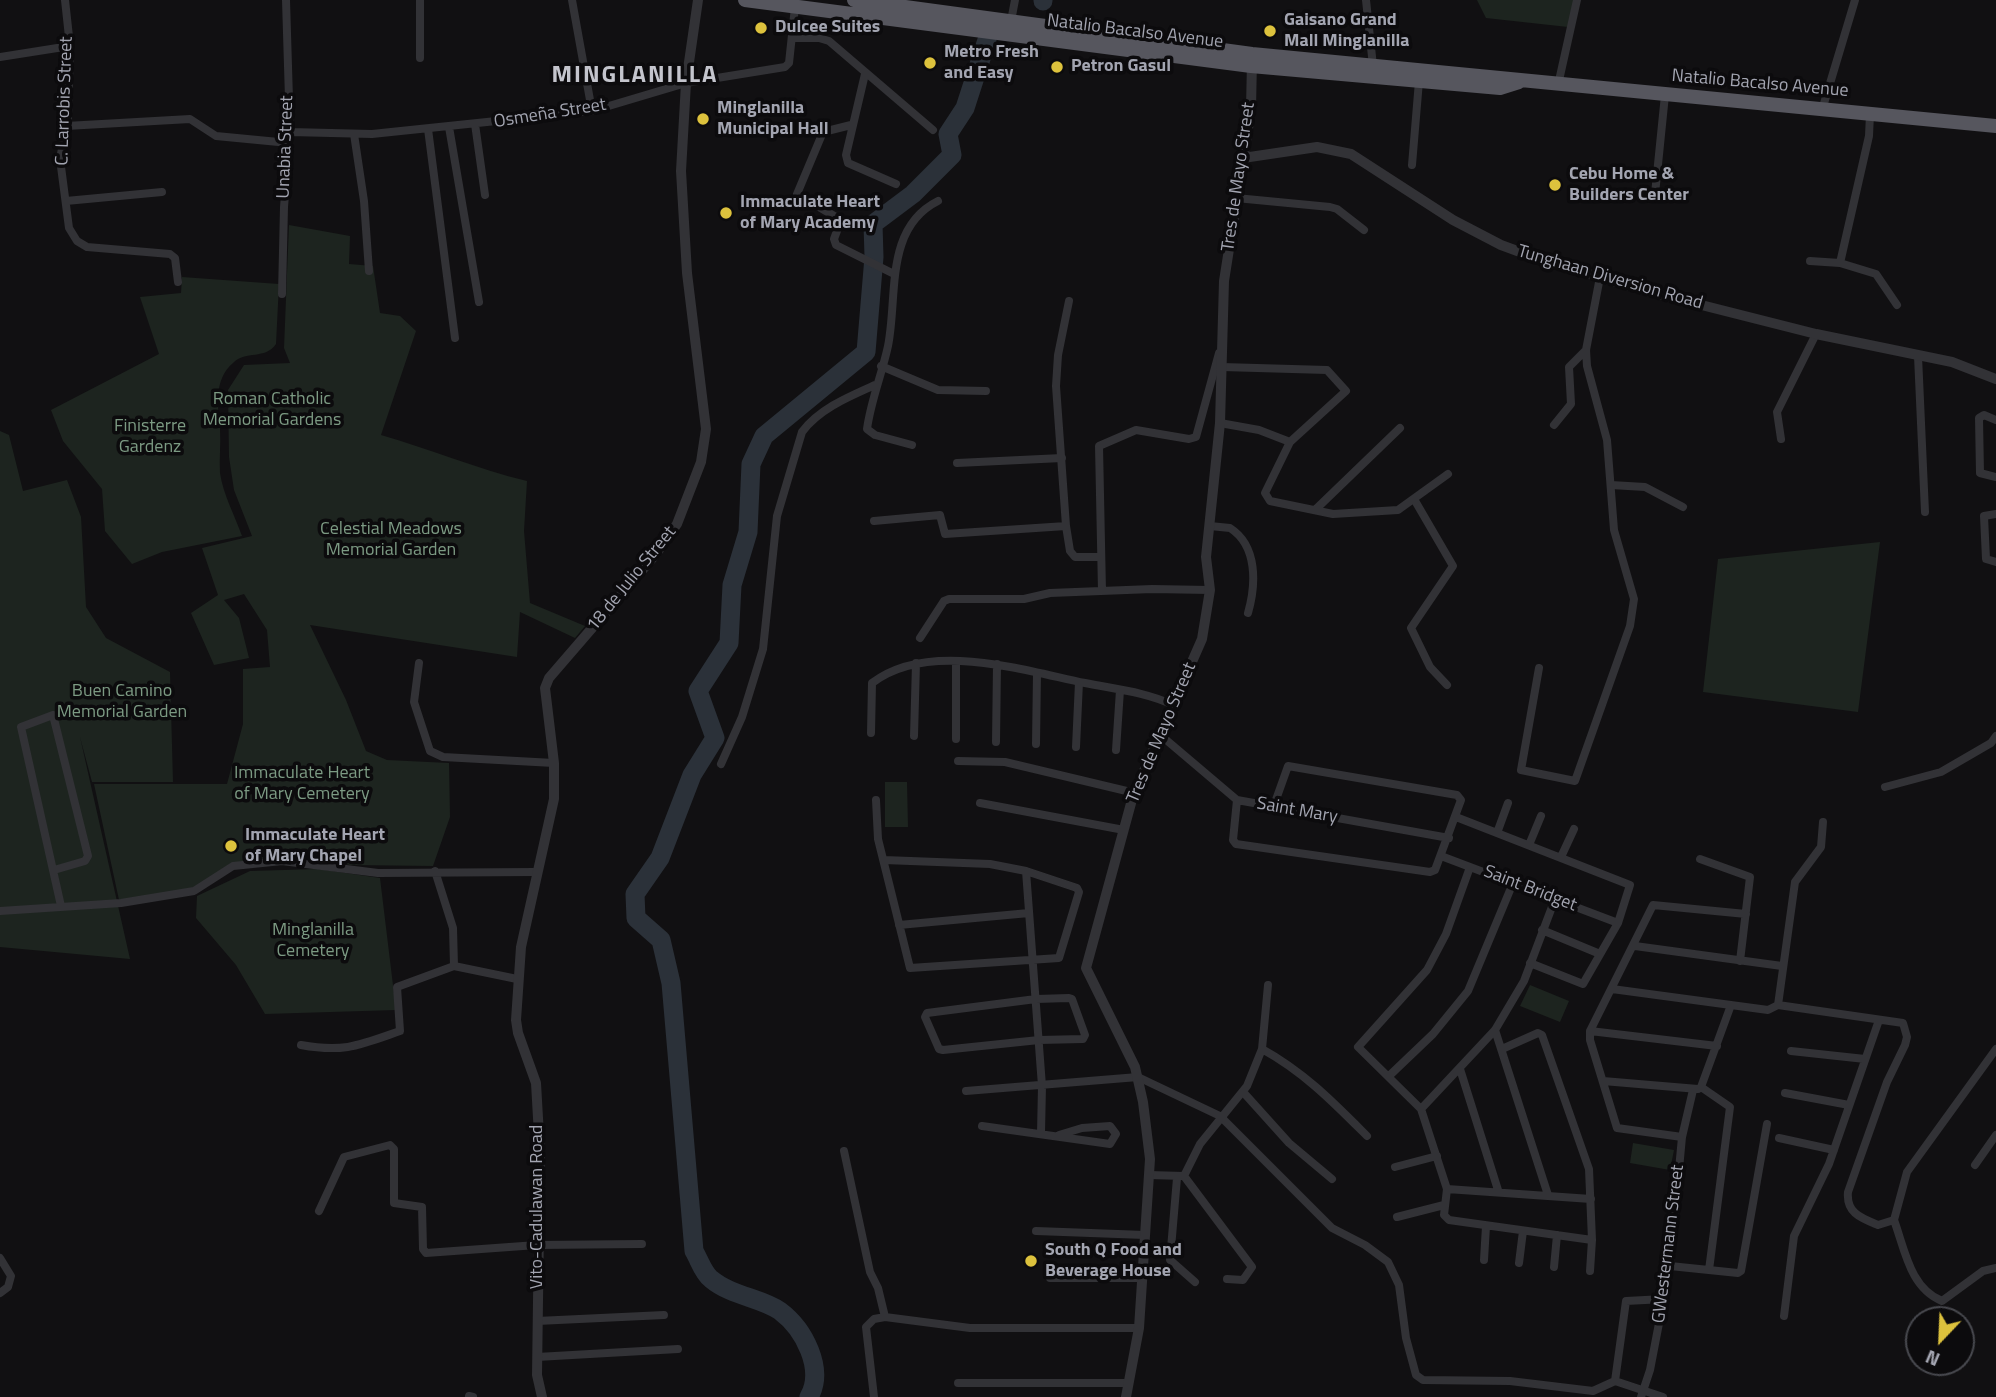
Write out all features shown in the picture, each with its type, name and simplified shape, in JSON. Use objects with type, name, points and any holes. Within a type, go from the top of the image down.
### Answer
[{"type":"highway","name":"Natalio Bacalso Avenue","points":[[745,0],[1419,81],[1500,88],[1520,82]]},
{"type":"highway","name":"Natalio Bacalso Avenue","points":[[854,0],[1011,21],[1252,60],[1373,66],[1996,126]]},
{"type":"street","name":"C. Larrobis Street","points":[[65,0],[70,46],[66,126],[60,159],[69,228],[77,241],[87,247],[170,254],[175,258],[178,282]]},
{"type":"street","name":"Unabia Street","points":[[282,294],[290,132],[286,0]]},
{"type":"street","points":[[420,0],[420,58]]},
{"type":"street","points":[[572,0],[592,111]]},
{"type":"street","name":"18 de Julio Street","points":[[516,1020],[517,979],[535,872],[554,799],[554,763],[545,688],[549,678],[656,554],[677,524],[701,462],[706,429],[687,273],[681,171],[687,83],[698,0]]},
{"type":"street","points":[[1011,21],[1014,0]]},
{"type":"street","points":[[1366,0],[1373,66]]},
{"type":"street","points":[[1558,85],[1577,0]]},
{"type":"street","points":[[1822,110],[1855,0]]},
{"type":"street","name":"Osmeña Street","points":[[290,132],[354,134],[428,130],[592,111],[687,83],[787,66],[793,38],[795,7]]},
{"type":"street","points":[[793,38],[820,38],[830,41],[933,130]]},
{"type":"street","points":[[0,57],[70,46]]},
{"type":"street","name":"Tres de Mayo Street","points":[[1126,1397],[1139,1328],[1149,1175],[1147,1136],[1138,1077],[1086,968],[1135,793],[1162,737],[1202,639],[1210,590],[1206,557],[1220,423],[1224,281],[1251,109],[1252,60]]},
{"type":"street","points":[[865,74],[851,125],[846,155],[848,163],[896,184]]},
{"type":"street","points":[[1412,165],[1419,81]]},
{"type":"street","points":[[1655,194],[1665,95]]},
{"type":"street","points":[[1840,263],[1869,136],[1870,114]]},
{"type":"street","points":[[66,126],[190,118],[216,136],[289,143]]},
{"type":"street","points":[[475,124],[485,195]]},
{"type":"street","points":[[851,125],[823,132],[797,193],[841,219],[834,239],[836,245],[894,274]]},
{"type":"street","points":[[449,127],[479,302]]},
{"type":"street","points":[[428,130],[455,338]]},
{"type":"street","points":[[354,134],[364,201],[369,271]]},
{"type":"street","name":"Tunghaan Diversion Road","points":[[1243,158],[1317,147],[1351,154],[1453,220],[1501,245],[1600,277],[1816,334],[1952,362],[1996,379]]},
{"type":"street","points":[[66,201],[162,192]]},
{"type":"street","points":[[1236,198],[1330,207],[1364,230]]},
{"type":"street","points":[[912,445],[875,435],[867,429],[875,385],[888,346],[894,274],[914,218],[938,201]]},
{"type":"street","points":[[1810,261],[1840,263],[1879,275],[1897,304]]},
{"type":"street","points":[[1539,668],[1521,770],[1575,781],[1630,626],[1634,599],[1614,530],[1608,440],[1587,366],[1586,349],[1600,277]]},
{"type":"street","points":[[1069,301],[1058,355],[1056,386],[1066,526],[1070,551],[1075,557],[1099,558]]},
{"type":"street","points":[[1780,439],[1777,422],[1780,405],[1816,334]]},
{"type":"street","points":[[1102,591],[1099,558],[1099,446],[1136,430],[1189,439],[1196,437],[1223,344]]},
{"type":"street","points":[[1554,425],[1571,404],[1569,367],[1586,349]]},
{"type":"street","points":[[1918,356],[1925,512]]},
{"type":"street","points":[[881,366],[938,390],[986,391]]},
{"type":"street","points":[[1222,367],[1327,370],[1346,391],[1290,442],[1265,493],[1270,501],[1333,514],[1398,510],[1448,474]]},
{"type":"street","points":[[721,764],[742,718],[763,649],[777,516],[802,432],[810,421],[830,407],[875,385]]},
{"type":"street","points":[[1996,420],[1984,415],[1979,418],[1980,473],[1996,477]]},
{"type":"street","points":[[1220,423],[1259,430],[1290,442]]},
{"type":"street","points":[[1315,510],[1401,428]]},
{"type":"street","points":[[957,463],[1062,458]]},
{"type":"street","points":[[1611,485],[1645,487],[1683,507]]},
{"type":"street","points":[[1414,499],[1453,566],[1434,590],[1411,628],[1430,667],[1447,685]]},
{"type":"street","points":[[1996,514],[1984,516],[1986,559],[1996,562]]},
{"type":"street","points":[[874,521],[940,515],[945,534],[1066,526]]},
{"type":"street","points":[[1210,526],[1230,528],[1248,550],[1254,574],[1248,613]]},
{"type":"street","points":[[920,638],[944,601],[949,599],[1024,599],[1050,593],[1102,591],[1210,590]]},
{"type":"street","points":[[956,662],[956,739]]},
{"type":"street","points":[[419,663],[414,702],[430,751],[443,757],[554,763]]},
{"type":"street","points":[[871,733],[872,683],[884,674],[915,663],[997,664],[1159,698],[1173,705]]},
{"type":"street","points":[[914,736],[915,663]]},
{"type":"street","points":[[996,742],[997,664]]},
{"type":"street","points":[[1036,744],[1037,673]]},
{"type":"street","points":[[1076,747],[1079,682]]},
{"type":"street","points":[[1116,750],[1120,690]]},
{"type":"street","points":[[54,870],[85,862],[88,856],[53,715],[21,727],[61,906]]},
{"type":"street","points":[[1885,787],[1941,772],[1991,743],[1996,736]]},
{"type":"street","name":"Saint Mary","points":[[1162,737],[1237,800],[1449,838]]},
{"type":"street","points":[[958,761],[1005,762],[1135,793]]},
{"type":"street","points":[[1237,800],[1233,841],[1236,844],[1430,872],[1435,870],[1449,838],[1461,800],[1457,795],[1288,766],[1273,808]]},
{"type":"street","points":[[876,800],[878,839],[912,968],[1059,958],[1079,892],[1077,888],[1027,871],[990,864],[884,860]]},
{"type":"street","points":[[980,803],[1124,830]]},
{"type":"street","points":[[1497,833],[1508,803]]},
{"type":"street","points":[[1529,845],[1541,816]]},
{"type":"street","points":[[1456,817],[1629,884],[1630,889],[1618,923],[1584,983],[1580,985],[1530,963]]},
{"type":"street","points":[[1779,1005],[1795,882],[1821,847],[1823,822]]},
{"type":"street","points":[[1561,857],[1573,829]]},
{"type":"street","name":"Saint Bridget","points":[[1441,856],[1618,923]]},
{"type":"street","points":[[1700,859],[1749,876],[1740,961]]},
{"type":"street","points":[[0,911],[121,903],[194,891],[233,866],[282,861],[378,873],[535,872]]},
{"type":"street","points":[[1470,866],[1446,934],[1427,970],[1358,1044],[1422,1108],[1447,1189],[1444,1215],[1449,1220],[1592,1240]]},
{"type":"street","points":[[435,871],[453,928],[454,966]]},
{"type":"street","points":[[1027,871],[1042,1086],[1041,1133]]},
{"type":"street","points":[[1389,1076],[1433,1034],[1468,991],[1513,883]]},
{"type":"street","points":[[1422,1108],[1495,1030],[1530,963],[1555,899]]},
{"type":"street","points":[[1682,1137],[1617,1128],[1590,1040],[1590,1031],[1656,904],[1746,915]]},
{"type":"street","points":[[899,925],[1030,913]]},
{"type":"street","points":[[1542,930],[1600,954]]},
{"type":"street","points":[[1635,946],[1782,966]]},
{"type":"street","points":[[301,1045],[325,1050],[352,1049],[400,1031],[397,987],[454,966],[517,979]]},
{"type":"street","points":[[1195,1282],[1170,1260],[1180,1177],[1220,1116],[1244,1093],[1262,1049],[1268,985]]},
{"type":"street","points":[[1612,989],[1768,1010],[1779,1005],[1903,1023],[1908,1037],[1887,1082],[1847,1199],[1858,1216],[1878,1225],[1894,1220]]},
{"type":"street","points":[[1036,999],[1072,999],[1085,1035],[1083,1039],[1039,1040],[940,1050],[925,1017],[927,1013],[1036,999]]},
{"type":"street","name":"GWestermann Street","points":[[1643,1394],[1670,1266],[1682,1137],[1697,1088],[1717,1046],[1731,1005]]},
{"type":"street","name":"Vito-Cadulawan Road","points":[[516,1020],[517,1033],[536,1083],[540,1153],[537,1357],[542,1397]]},
{"type":"street","points":[[1784,1315],[1794,1236],[1834,1150],[1879,1020]]},
{"type":"street","points":[[1495,1030],[1548,1195]]},
{"type":"street","points":[[1590,1031],[1717,1046]]},
{"type":"street","points":[[1502,1049],[1538,1033],[1542,1035],[1588,1169],[1592,1240],[1590,1271]]},
{"type":"street","points":[[1262,1049],[1287,1063],[1319,1087],[1367,1136]]},
{"type":"street","points":[[1996,1049],[1907,1172],[1894,1220],[1913,1274],[1928,1295],[1942,1301],[1983,1271],[1996,1268]]},
{"type":"street","points":[[1791,1051],[1865,1059]]},
{"type":"street","points":[[1460,1069],[1498,1190]]},
{"type":"street","points":[[966,1091],[1138,1077],[1220,1116],[1332,1228],[1365,1245],[1388,1262],[1399,1285],[1406,1338],[1416,1375],[1423,1380],[1510,1381],[1561,1393],[1593,1391],[1615,1381],[1643,1394],[1663,1397]]},
{"type":"street","points":[[1604,1081],[1697,1088],[1730,1108],[1709,1270]]},
{"type":"street","points":[[1244,1093],[1289,1143],[1332,1179]]},
{"type":"street","points":[[1785,1093],[1849,1105]]},
{"type":"street","points":[[1670,1266],[1738,1273],[1742,1270],[1767,1124]]},
{"type":"street","points":[[982,1126],[1110,1144],[1116,1134],[1110,1126],[1082,1128],[1059,1135]]},
{"type":"street","points":[[1975,1165],[1996,1135]]},
{"type":"street","points":[[1779,1138],[1834,1150]]},
{"type":"street","points":[[318,1211],[344,1157],[390,1145],[394,1149],[394,1203],[422,1207],[424,1252],[537,1245],[642,1244]]},
{"type":"street","points":[[844,1151],[870,1272],[878,1288],[885,1317]]},
{"type":"street","points":[[1395,1167],[1437,1156]]},
{"type":"street","points":[[1149,1175],[1180,1177],[1252,1267],[1243,1280],[1227,1279]]},
{"type":"street","points":[[1447,1189],[1498,1190],[1591,1199]]},
{"type":"street","points":[[1397,1217],[1444,1205]]},
{"type":"street","points":[[1484,1259],[1486,1226]]},
{"type":"street","points":[[1036,1231],[1145,1235]]},
{"type":"street","points":[[1519,1263],[1522,1231]]},
{"type":"street","points":[[1553,1267],[1557,1235]]},
{"type":"street","points":[[0,1258],[11,1276],[8,1287],[0,1293]]},
{"type":"street","points":[[1050,1278],[1142,1278]]},
{"type":"street","points":[[1615,1381],[1626,1301],[1664,1299]]},
{"type":"street","points":[[537,1321],[664,1315]]},
{"type":"street","points":[[874,1397],[866,1327],[874,1319],[885,1317],[970,1328],[1139,1328]]},
{"type":"street","points":[[537,1357],[678,1349]]},
{"type":"street","points":[[958,1383],[1128,1383]]},
{"type":"green space","points":[[1477,0],[1575,0],[1568,27],[1486,18]]},
{"type":"green space","points":[[289,225],[350,236],[349,264],[373,266],[380,313],[400,316],[416,331],[381,435],[527,481],[524,531],[530,603],[585,626],[575,638],[520,612],[517,657],[310,625],[346,700],[366,751],[387,760],[449,763],[450,817],[433,866],[351,865],[305,857],[230,864],[194,889],[119,900],[94,784],[227,784],[243,724],[243,669],[270,667],[267,630],[244,594],[224,600],[239,618],[249,658],[214,665],[191,613],[218,595],[202,548],[252,536],[234,490],[229,457],[228,390],[244,365],[290,363],[284,348]]},
{"type":"green space","name":"Finisterre Gardenz","points":[[182,277],[279,284],[276,344],[261,354],[238,359],[222,377],[220,386],[220,473],[226,497],[242,536],[162,552],[132,564],[105,531],[102,489],[63,441],[51,410],[159,354],[140,297],[181,293]]},
{"type":"green space","name":"Buen Camino Memorial Garden","points":[[0,431],[9,435],[23,491],[67,480],[81,517],[86,607],[106,638],[170,672],[173,782],[92,782],[80,737],[130,959],[0,947]]},
{"type":"green space","points":[[1880,542],[1858,712],[1703,692],[1718,559]]},
{"type":"green space","points":[[885,782],[907,782],[908,827],[885,827]]},
{"type":"green space","name":"Minglanilla Cemetery","points":[[318,869],[380,878],[396,1010],[265,1014],[236,965],[196,918],[197,896],[250,871]]},
{"type":"green space","points":[[1530,985],[1569,1001],[1560,1022],[1520,1006]]},
{"type":"green space","points":[[1633,1143],[1674,1150],[1670,1170],[1630,1163]]},
{"type":"waterway","points":[[809,1397],[815,1374],[813,1362],[810,1350],[797,1328],[773,1307],[719,1285],[703,1270],[694,1251],[671,983],[661,940],[636,918],[635,894],[660,858],[692,775],[715,738],[698,691],[729,643],[732,585],[748,532],[751,464],[764,436],[866,352],[874,257],[873,224],[913,194],[952,155],[948,134],[965,108],[987,40]]},
{"type":"place","name":"Dulcee Suites","points":[[761,28]]},
{"type":"place","name":"Gaisano Grand Mall Minglanilla","points":[[1270,31]]},
{"type":"place","name":"Metro Fresh and Easy","points":[[930,63]]},
{"type":"place","name":"Petron Gasul","points":[[1057,67]]},
{"type":"place","name":"Minglanilla Municipal Hall","points":[[703,119]]},
{"type":"place","name":"Cebu Home & Builders Center","points":[[1555,185]]},
{"type":"place","name":"Immaculate Heart of Mary Academy","points":[[726,213]]},
{"type":"place","name":"Immaculate Heart of Mary Chapel","points":[[231,846]]},
{"type":"place","name":"South Q Food and Beverage House","points":[[1031,1261]]},
{"type":"district","name":"MINGLANILLA","points":[[635,76]]},
{"type":"park label","name":"Roman Catholic Memorial Gardens","points":[[272,410]]},
{"type":"park label","name":"Celestial Meadows Memorial Garden","points":[[391,540]]},
{"type":"park label","name":"Immaculate Heart of Mary Cemetery","points":[[302,784]]}]
